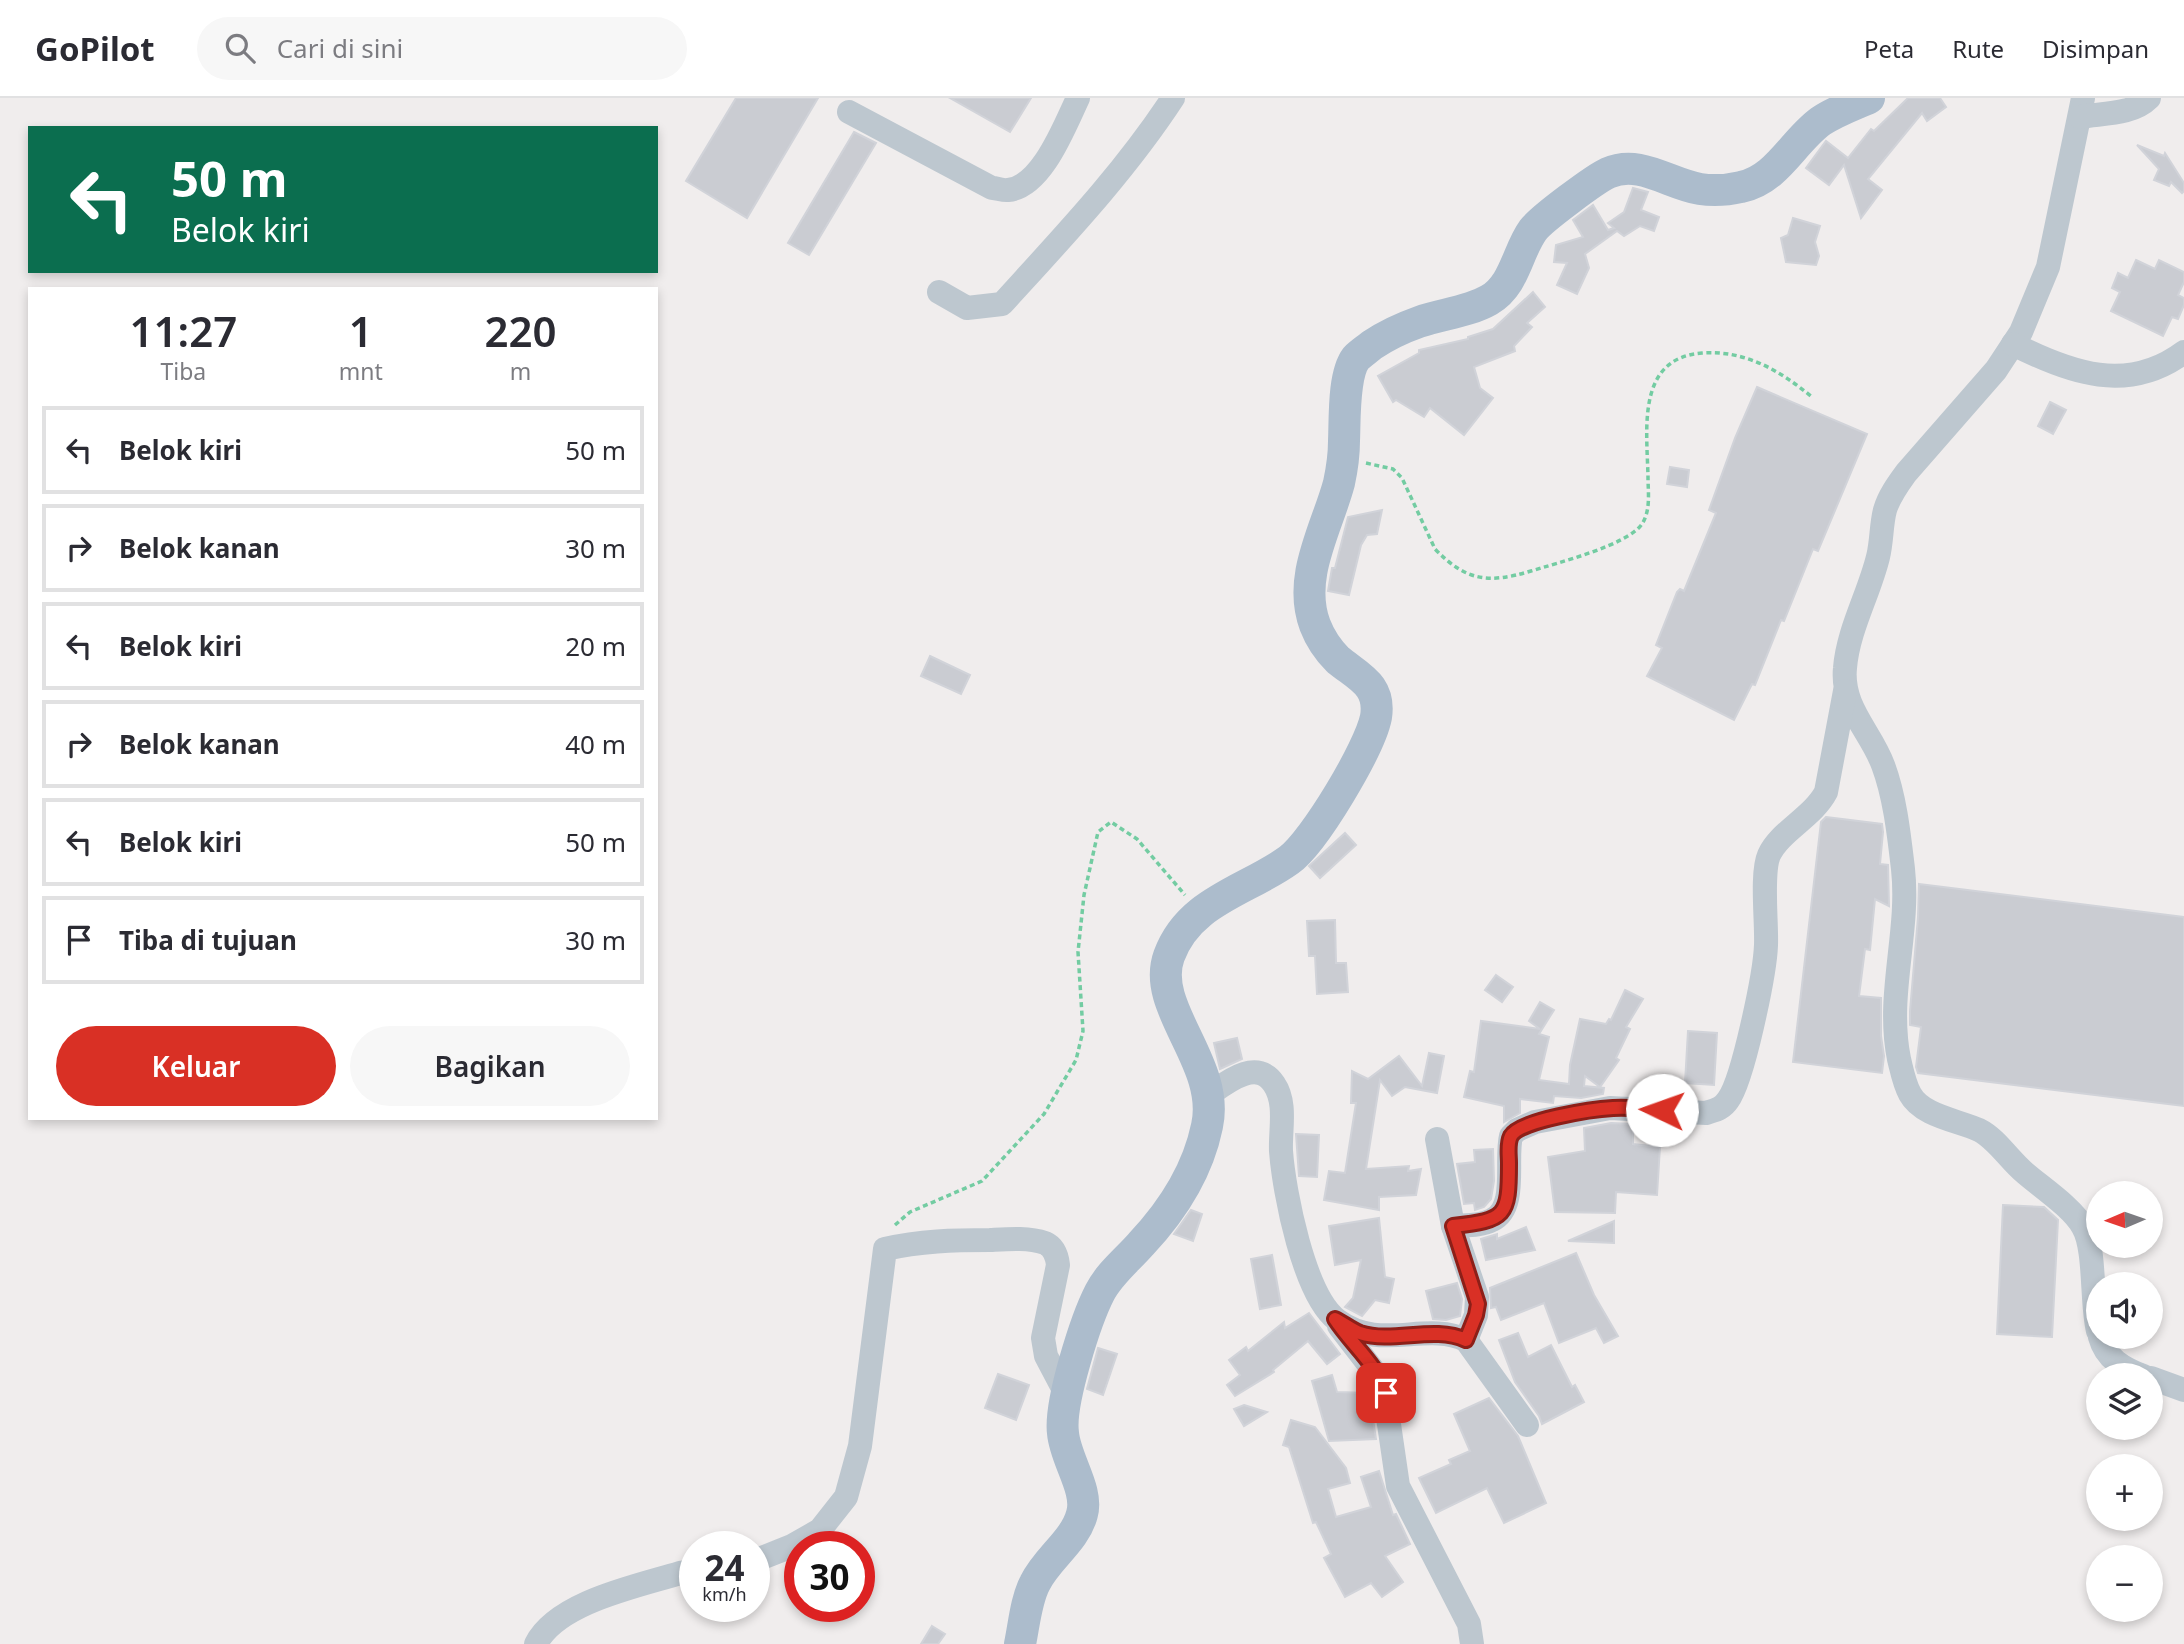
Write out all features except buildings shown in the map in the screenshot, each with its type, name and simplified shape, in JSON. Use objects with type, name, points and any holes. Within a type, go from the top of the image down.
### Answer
[{"type":"main road","points":[[1020,1644],[1034,1585],[1071,1536],[1081,1520],[1084,1506],[1062,1431],[1062,1412],[1083,1336],[1099,1294],[1114,1272],[1155,1229],[1191,1176],[1206,1134],[1210,1094],[1204,1074],[1171,1001],[1166,964],[1174,945],[1199,911],[1289,860],[1303,847],[1356,763],[1374,725],[1377,712],[1371,688],[1327,648],[1312,615],[1310,591],[1312,568],[1339,482],[1343,460],[1350,368],[1358,355],[1392,332],[1486,302],[1497,295],[1509,281],[1523,246],[1541,221],[1610,172],[1635,169],[1696,188],[1720,190],[1748,186],[1771,172],[1823,120],[1869,98]]},
{"type":"street","points":[[849,112],[992,188],[1009,191],[1033,179],[1041,169],[1078,98]]},
{"type":"street","points":[[939,292],[967,308],[1002,304],[1088,208],[1173,98]]},
{"type":"street","points":[[1453,1226],[1486,1223],[1499,1216],[1508,1196],[1511,1136],[1526,1125],[1610,1108],[1706,1113],[1720,1109],[1729,1100],[1738,1079],[1764,965],[1767,863],[1774,847],[1818,804],[1826,792],[1846,687],[1845,668],[1851,640],[1878,557],[1885,509],[1906,473],[1996,370],[2021,332],[2048,267],[2081,107],[2130,110],[2141,106],[2149,98]]},
{"type":"street","points":[[2014,344],[2064,367],[2112,376],[2148,373],[2172,362],[2184,352]]},
{"type":"street","points":[[1846,687],[1854,712],[1883,764],[1899,842],[1903,874],[1902,917],[1894,1008],[1895,1037],[1906,1085],[1918,1104],[1984,1133],[2024,1173],[2055,1196],[2083,1225],[2089,1241],[2092,1272]]},
{"type":"street","points":[[1210,1094],[1240,1074],[1259,1073],[1273,1082],[1279,1094],[1282,1114],[1281,1151],[1289,1211],[1302,1258],[1321,1297],[1346,1337],[1362,1353],[1383,1382],[1398,1486],[1471,1634]]},
{"type":"street","points":[[1437,1139],[1453,1226],[1478,1304],[1466,1340]]},
{"type":"street","points":[[770,1555],[820,1530],[846,1497],[860,1446],[885,1249],[928,1241],[1016,1239],[1044,1243],[1052,1248],[1058,1265],[1043,1348],[1066,1394]]},
{"type":"street","points":[[1335,1319],[1359,1332],[1379,1336],[1428,1334],[1466,1340],[1527,1426]]},
{"type":"street","points":[[2105,1349],[2118,1363]]},
{"type":"street","points":[[2163,1382],[2184,1390]]},
{"type":"street","points":[[536,1644],[548,1626],[590,1602],[679,1573]]},
{"type":"path","points":[[1343,460],[1393,469],[1402,478],[1435,549],[1443,558],[1468,576],[1503,578],[1600,548],[1633,533],[1643,523],[1648,505],[1649,405],[1655,379],[1668,363],[1690,354],[1731,353],[1769,367],[1812,397]]},
{"type":"path","points":[[885,1249],[887,1238],[894,1226],[910,1213],[982,1181],[1044,1114],[1076,1060],[1083,1031],[1078,953],[1084,895],[1098,832],[1111,822],[1137,839],[1199,911]]},
{"type":"route","points":[[1386,1393],[1383,1382],[1362,1353],[1346,1337],[1335,1319],[1359,1332],[1379,1336],[1428,1334],[1466,1340],[1478,1304],[1453,1226],[1486,1223],[1499,1216],[1508,1196],[1511,1136],[1517,1130],[1535,1122],[1610,1108],[1662,1110]]}]
